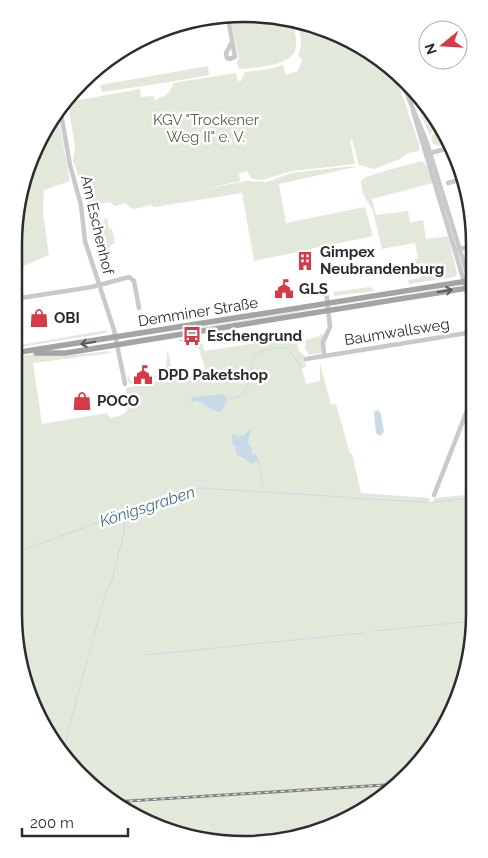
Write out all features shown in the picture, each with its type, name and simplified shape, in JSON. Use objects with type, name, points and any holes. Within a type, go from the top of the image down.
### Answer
[{"type":"main road","name":"Demminer Straße","points":[[22,353],[466,283]]},
{"type":"main road","name":"Demminer Straße","points":[[22,354],[66,353],[328,306]]},
{"type":"street","points":[[229,23],[232,42]]},
{"type":"street","points":[[406,93],[428,154],[466,276]]},
{"type":"street","name":"Am Eschenhof","points":[[62,118],[70,165],[82,205],[85,241],[117,345]]},
{"type":"street","points":[[428,154],[445,149]]},
{"type":"street","points":[[428,154],[466,277]]},
{"type":"street","points":[[448,183],[456,181]]},
{"type":"street","points":[[458,249],[466,248]]},
{"type":"street","points":[[22,298],[98,285],[128,277],[134,281],[139,308]]},
{"type":"street","name":"Baumwallsweg","points":[[324,356],[323,342],[330,327],[326,290]]},
{"type":"street","name":"Baumwallsweg","points":[[306,359],[466,333]]},
{"type":"street","points":[[117,345],[126,384]]},
{"type":"street","points":[[434,495],[466,413]]},
{"type":"green space","points":[[231,23],[273,24],[294,28],[296,46],[292,55],[287,60],[262,67],[239,69],[237,62],[239,59]]},
{"type":"green space","name":"KGV \"Trockener Weg II\" e. V.","points":[[299,29],[342,45],[379,68],[399,85],[419,144],[419,151],[408,153],[400,159],[374,169],[359,165],[352,139],[350,141],[355,164],[293,171],[262,180],[252,179],[247,171],[239,173],[240,181],[199,190],[246,181],[267,182],[291,173],[354,166],[279,184],[286,223],[365,207],[373,236],[254,261],[242,193],[155,207],[150,205],[134,209],[125,203],[115,206],[110,202],[91,205],[88,202],[73,161],[75,147],[69,108],[75,101],[140,89],[141,97],[153,96],[156,101],[158,98],[168,94],[173,83],[236,73],[238,81],[241,81],[245,72],[283,65],[286,75],[298,71],[302,60],[298,54],[301,46]]},
{"type":"green space","points":[[208,66],[209,75],[164,83],[102,92],[100,85]]},
{"type":"green space","points":[[417,106],[433,129],[430,136]]},
{"type":"green space","points":[[59,122],[70,181],[44,190],[43,214],[49,255],[22,267],[24,215],[30,187],[39,159]]},
{"type":"green space","points":[[434,131],[443,146],[433,144],[431,138]]},
{"type":"green space","points":[[422,161],[426,165],[433,183],[372,199],[376,215],[408,211],[410,223],[423,220],[426,239],[448,236],[457,274],[455,277],[409,284],[408,280],[421,278],[415,259],[418,258],[415,243],[382,249],[373,211],[363,194],[361,181],[366,177]]},
{"type":"green space","points":[[90,217],[93,231],[105,229],[104,219],[110,218],[107,220],[109,229],[112,229],[115,243],[111,245],[106,254],[103,232],[91,234]]},
{"type":"green space","points":[[370,287],[375,291],[334,296],[334,292]]},
{"type":"green space","points":[[321,307],[293,313],[127,341],[127,340]]},
{"type":"green space","points":[[107,330],[106,333],[22,347],[22,345]]},
{"type":"green space","points":[[320,334],[324,335],[321,353],[309,355],[305,348],[306,340],[320,336]]},
{"type":"green space","points":[[201,336],[204,351],[285,339],[297,342],[299,351],[305,356],[306,366],[302,369],[306,384],[320,381],[320,363],[331,405],[336,404],[350,454],[352,454],[361,493],[430,498],[429,502],[433,502],[435,498],[466,495],[466,614],[464,643],[458,671],[449,699],[436,725],[411,760],[388,783],[124,800],[98,781],[77,760],[52,725],[39,699],[24,643],[22,614],[22,355],[43,354],[66,356],[108,351],[111,353],[33,363],[42,424],[107,413],[110,418],[117,417],[122,415],[127,409],[126,388],[157,381],[179,380],[207,374],[197,343],[187,344],[177,340]],"holes":[[[215,394],[226,404],[216,412],[201,403],[195,403],[193,398]],[[250,430],[248,443],[252,453],[243,460],[236,454],[236,447],[232,444],[232,435],[242,436]]]},
{"type":"green space","points":[[168,351],[173,376],[147,379],[131,384],[128,382],[127,377],[129,376],[131,382],[163,375],[166,372]]},
{"type":"green space","points":[[384,786],[355,806],[329,819],[273,834],[244,836],[215,834],[187,828],[159,819],[129,803]]},
{"type":"water","points":[[222,394],[227,401],[222,411],[216,412],[201,403],[190,401],[193,397]]},
{"type":"water","points":[[378,410],[381,414],[384,432],[380,436],[376,433],[374,412]]},
{"type":"water","points":[[251,429],[248,443],[252,448],[252,453],[259,460],[252,464],[236,454],[236,447],[232,444],[232,434],[242,436]]},
{"type":"waterway","points":[[227,399],[244,393],[248,387],[253,359],[264,350],[287,348],[301,366]]},
{"type":"waterway","points":[[258,461],[263,485]]},
{"type":"waterway","name":"Königsgraben","points":[[22,550],[163,499],[201,488],[344,497]]},
{"type":"waterway","name":"Königsgraben","points":[[347,498],[427,502]]},
{"type":"waterway","name":"Königsgraben","points":[[433,502],[466,499]]},
{"type":"waterway","points":[[94,636],[106,591],[111,583],[124,532],[125,513]]},
{"type":"waterway","points":[[374,631],[465,622]]},
{"type":"waterway","points":[[146,655],[363,633]]},
{"type":"waterway","points":[[89,655],[93,641]]},
{"type":"waterway","points":[[65,744],[87,660]]},
{"type":"railway","points":[[126,801],[385,785]]},
{"type":"place","name":"Gimpex Neubrandenburg","points":[[305,261]]},
{"type":"place","name":"GLS","points":[[284,289]]},
{"type":"place","name":"OBI","points":[[39,318]]},
{"type":"place","name":"Eschengrund","points":[[192,336]]},
{"type":"place","name":"DPD Paketshop","points":[[143,375]]},
{"type":"place","name":"POCO","points":[[82,401]]}]
